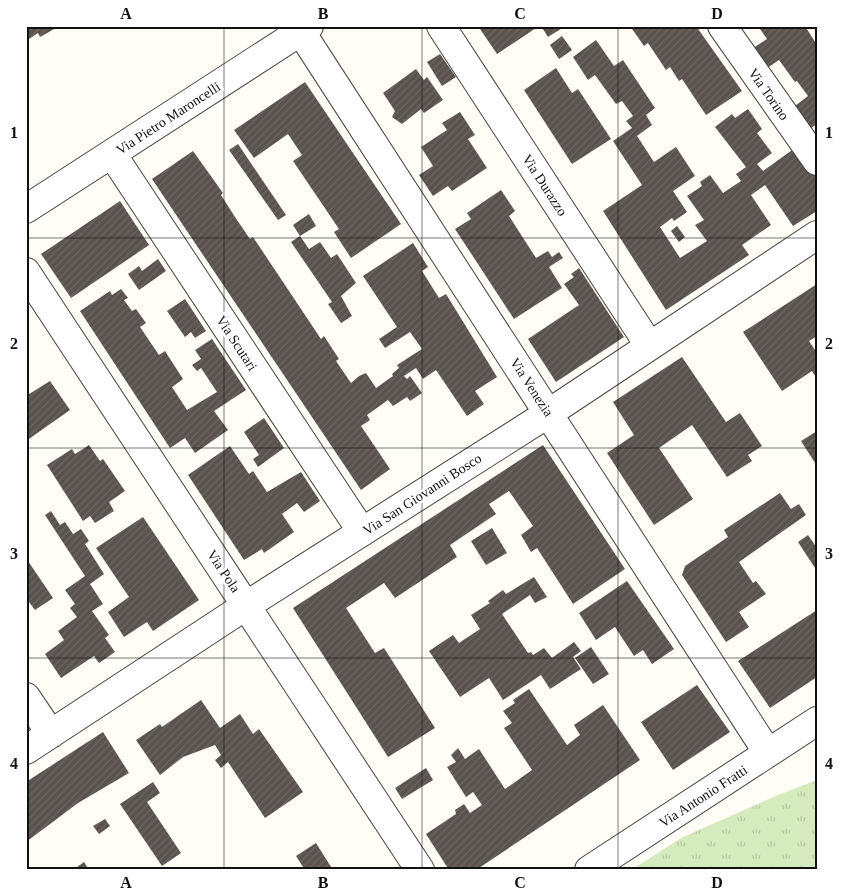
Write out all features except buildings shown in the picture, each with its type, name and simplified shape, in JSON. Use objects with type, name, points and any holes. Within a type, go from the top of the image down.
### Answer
[{"type":"street","name":"Via Durazzo","points":[[441,26],[649,345]]},
{"type":"street","name":"Via Torino","points":[[722,26],[817,161]]},
{"type":"street","name":"Via Pietro Maroncelli","points":[[26,209],[112,154],[300,28]]},
{"type":"street","name":"Via Venezia","points":[[300,28],[768,753]]},
{"type":"street","name":"Via Scutari","points":[[112,154],[362,532]]},
{"type":"street","name":"Via San Giovanni Bosco","points":[[26,750],[247,605],[549,413],[817,235]]},
{"type":"street","name":"Via Pola","points":[[26,272],[420,870]]},
{"type":"street","points":[[26,697],[51,734]]},
{"type":"street","name":"Via Antonio Fratti","points":[[589,870],[817,721]]},
{"type":"green space","points":[[817,780],[817,870],[631,870],[681,838],[778,795]]}]
